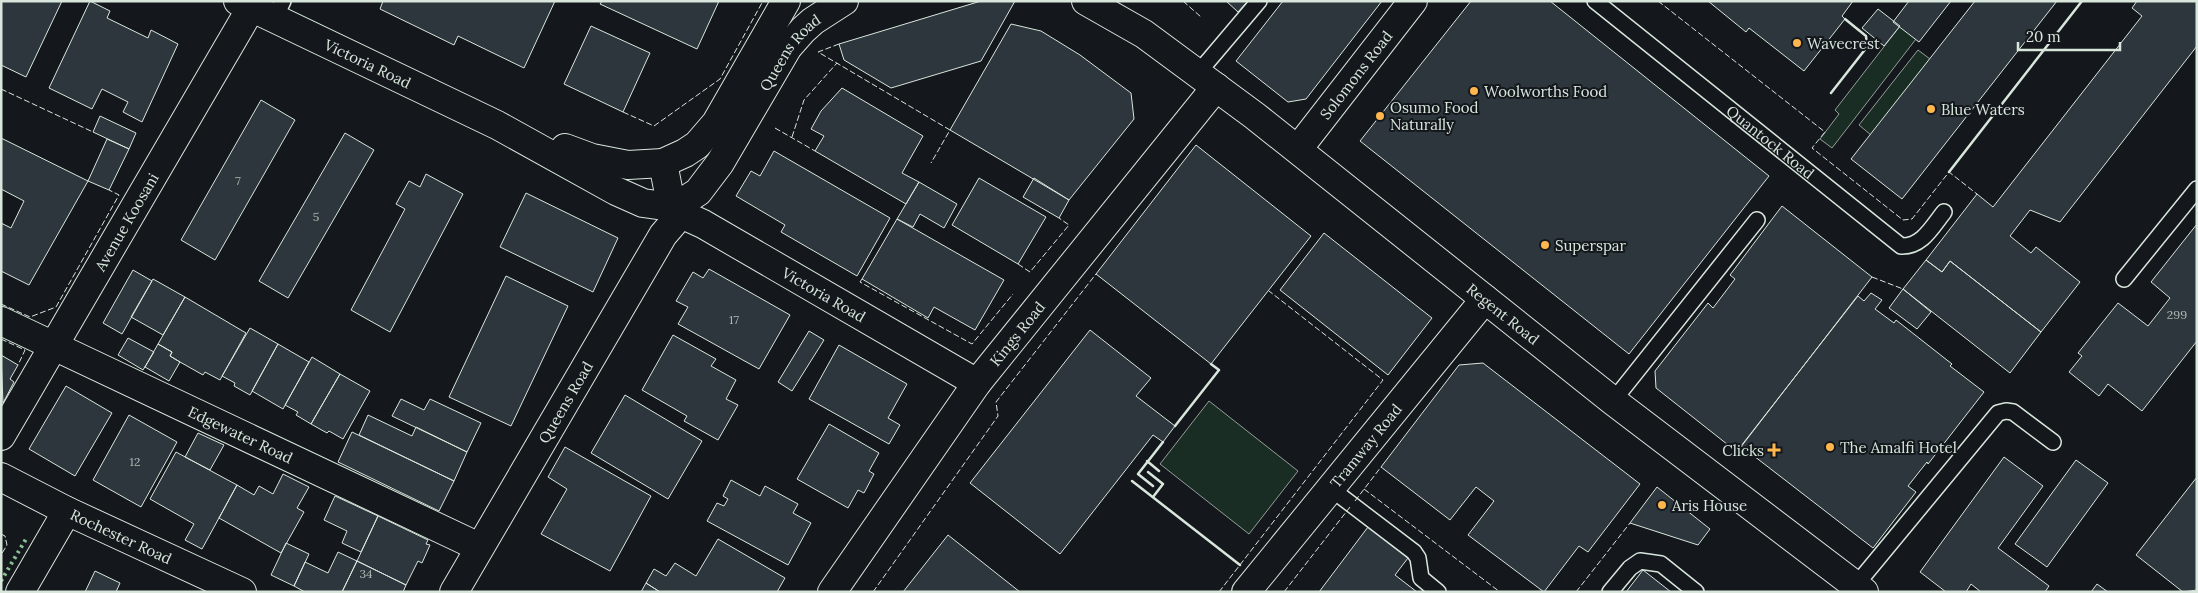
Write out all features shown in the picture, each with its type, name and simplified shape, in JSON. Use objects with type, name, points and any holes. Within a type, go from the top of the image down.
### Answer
[{"type":"street","name":"Queens Road","points":[[663,163],[696,145],[716,123],[786,1]]},
{"type":"street","name":"Queens Road","points":[[454,592],[676,209],[698,192],[712,175],[796,38],[813,21],[844,1]]},
{"type":"street","name":"Regent Road","points":[[1086,1],[1144,34],[1298,149],[1613,402],[1857,590]]},
{"type":"street","name":"Regent Road","points":[[1109,1],[1144,34]]},
{"type":"street","name":"Solomons Road","points":[[1298,149],[1413,1]]},
{"type":"street","name":"Victoria Road","points":[[262,7],[497,125],[636,200],[676,209],[977,383]]},
{"type":"street","name":"Avenue Koosani","points":[[1,436],[262,7]]},
{"type":"street","name":"Kings Road","points":[[832,592],[977,383],[1207,80]]},
{"type":"street","name":"Victoria Road","points":[[497,125],[605,161],[628,165],[663,163]]},
{"type":"street","points":[[663,163],[676,209]]},
{"type":"street","name":"Tramway Road","points":[[1246,592],[1485,299]]},
{"type":"street","name":"Edgewater Road","points":[[1,321],[479,547]]},
{"type":"street","name":"Rochester Road","points":[[1,477],[242,592]]},
{"type":"street","points":[[20,592],[67,510]]},
{"type":"lane","points":[[1207,80],[1259,1]]},
{"type":"lane","name":"Quantock Road","points":[[1595,1],[1901,246],[1917,244],[1944,212]]},
{"type":"lane","points":[[2124,279],[2197,189]]},
{"type":"lane","points":[[1613,402],[1757,220]]},
{"type":"lane","points":[[1857,590],[1998,413],[2013,412],[2053,442]]},
{"type":"lane","points":[[1330,488],[1414,552],[1418,558],[1421,578],[1438,592]]},
{"type":"lane","points":[[1610,592],[1630,568],[1640,561],[1661,564],[1696,592]]},
{"type":"green space","points":[[1900,26],[1916,39],[1832,148],[1820,139],[1839,114],[1835,110]]},
{"type":"green space","points":[[1918,50],[1930,59],[1871,135],[1859,125]]},
{"type":"green space","points":[[1209,401],[1298,471],[1249,534],[1160,464]]},
{"type":"building","points":[[1,1],[62,1],[26,77],[1,65]]},
{"type":"building","points":[[90,1],[110,11],[107,18],[148,38],[151,30],[178,44],[142,122],[123,112],[128,102],[102,89],[92,109],[49,88]]},
{"type":"building","points":[[383,1],[555,1],[524,68],[458,36],[454,45],[380,9]]},
{"type":"building","points":[[602,1],[719,1],[697,49],[600,4]]},
{"type":"building","points":[[981,1],[1015,1],[981,61],[891,88],[844,60],[839,44]]},
{"type":"building","points":[[1226,1],[1248,1],[1238,12]]},
{"type":"building","points":[[1283,1],[1382,1],[1306,99],[1288,102],[1236,61]]},
{"type":"building","points":[[1471,1],[1550,1],[1769,176],[1629,354],[1360,141]]},
{"type":"building","name":"Wavecrest","points":[[1708,1],[1853,1],[1842,16],[1845,19],[1804,71],[1749,28],[1746,32]]},
{"type":"building","points":[[1909,1],[1951,1],[1919,42],[1893,22]]},
{"type":"building","name":"Blue Waters","points":[[1975,1],[2057,1],[1902,199],[1851,159]]},
{"type":"building","points":[[2137,1],[2197,1],[2197,46],[2060,222],[2030,210],[2010,236],[2031,253],[2036,247],[2080,282],[2041,332],[1950,261],[1942,272],[1926,260],[1977,194],[1993,207],[2142,16],[2132,8]]},
{"type":"building","points":[[1878,9],[1900,26],[1884,46],[1862,28]]},
{"type":"building","points":[[1011,24],[1041,31],[1080,55],[1131,93],[1134,119],[1069,200],[950,130]]},
{"type":"building","points":[[591,26],[650,53],[623,112],[564,84]]},
{"type":"building","points":[[842,88],[923,136],[902,173],[919,182],[906,204],[815,151],[824,136],[811,129],[821,111]]},
{"type":"building","points":[[261,100],[295,120],[215,260],[181,240]]},
{"type":"building","points":[[100,116],[136,133],[129,149],[93,132]]},
{"type":"building","points":[[345,133],[374,150],[288,298],[259,281]]},
{"type":"building","points":[[1,138],[88,181],[29,285],[1,271],[1,223],[11,228],[24,201],[1,189]]},
{"type":"building","points":[[107,139],[129,149],[109,190],[88,181]]},
{"type":"building","points":[[1196,145],[1311,236],[1211,364],[1096,274]]},
{"type":"building","points":[[774,151],[890,218],[857,276],[781,232],[785,225],[736,196],[751,171],[760,176]]},
{"type":"building","points":[[426,174],[463,194],[390,332],[351,310],[405,209],[396,204],[409,181],[420,187]]},
{"type":"building","points":[[979,178],[1046,217],[1018,264],[952,225]]},
{"type":"building","points":[[1034,178],[1069,200],[1059,218],[1023,197]]},
{"type":"building","points":[[919,182],[957,204],[944,228],[920,214],[913,227],[897,219]]},
{"type":"building","points":[[526,193],[618,238],[593,292],[500,247]]},
{"type":"building","points":[[1782,206],[1872,277],[1737,452],[1656,388],[1655,371],[1708,303],[1713,308],[1735,279],[1730,275]]},
{"type":"building","points":[[897,219],[1004,280],[975,330],[934,307],[928,318],[862,279]]},
{"type":"building","points":[[2197,224],[2197,341],[2142,411],[2108,384],[2099,396],[2069,372],[2082,356],[2078,353],[2118,303],[2148,326],[2170,298],[2151,282]]},
{"type":"building","points":[[1324,233],[1432,318],[1388,375],[1280,290]]},
{"type":"building","points":[[1926,260],[1942,272],[1950,261],[2041,332],[2010,373],[1903,289]]},
{"type":"building","points":[[709,269],[790,315],[759,369],[678,324],[688,307],[676,301],[693,272],[703,278]]},
{"type":"building","points":[[133,270],[152,281],[122,334],[103,323]]},
{"type":"building","points":[[506,276],[568,306],[511,426],[449,397]]},
{"type":"building","points":[[153,279],[185,297],[163,335],[131,317]]},
{"type":"building","points":[[1903,289],[1931,312],[1917,329],[1889,308]]},
{"type":"building","points":[[1871,293],[1882,300],[1875,309],[1894,323],[1896,320],[1984,392],[1928,464],[1927,462],[1908,486],[1916,492],[1873,548],[1741,446],[1858,296],[1864,301]]},
{"type":"building","points":[[185,297],[246,333],[220,380],[205,372],[203,375],[180,362],[170,356],[172,352],[158,344]]},
{"type":"building","points":[[250,328],[278,344],[250,395],[234,386],[235,383],[222,376]]},
{"type":"building","points":[[1090,330],[1151,378],[1136,396],[1175,426],[1163,442],[1153,435],[1060,554],[970,483]]},
{"type":"building","points":[[809,331],[824,340],[792,391],[778,382]]},
{"type":"building","points":[[673,335],[716,359],[711,366],[736,380],[726,399],[738,405],[718,440],[684,421],[687,416],[642,390]]},
{"type":"building","points":[[128,338],[154,352],[143,370],[118,355]]},
{"type":"building","points":[[158,344],[172,352],[170,356],[180,362],[169,381],[145,367]]},
{"type":"building","points":[[278,344],[309,362],[283,409],[252,391]]},
{"type":"building","points":[[839,345],[907,384],[888,418],[900,425],[889,444],[809,399]]},
{"type":"building","points":[[1,355],[18,365],[10,379],[14,382],[3,403]]},
{"type":"building","points":[[312,357],[340,374],[311,424],[296,415],[298,412],[285,405]]},
{"type":"building","points":[[1483,363],[1640,484],[1588,552],[1579,546],[1544,592],[1468,535],[1494,501],[1476,487],[1450,520],[1381,467],[1459,365]]},
{"type":"building","points":[[340,374],[370,391],[343,439],[311,424]]},
{"type":"building","points":[[66,386],[112,413],[75,476],[29,449]]},
{"type":"building","points":[[625,395],[702,441],[668,499],[591,453]]},
{"type":"building","points":[[401,399],[424,410],[430,399],[481,423],[467,452],[392,416]]},
{"type":"building","points":[[129,415],[177,442],[141,507],[93,480]]},
{"type":"building","points":[[368,415],[412,436],[416,427],[467,452],[454,481],[359,435]]},
{"type":"building","points":[[829,424],[879,453],[869,471],[874,474],[864,493],[858,490],[848,508],[797,479]]},
{"type":"building","points":[[352,432],[454,481],[439,511],[338,462]]},
{"type":"building","points":[[198,433],[224,445],[210,470],[185,457]]},
{"type":"building","points":[[565,447],[651,496],[610,571],[541,534],[567,489],[548,477]]},
{"type":"building","points":[[176,452],[237,485],[202,549],[185,540],[194,524],[150,499]]},
{"type":"building","points":[[2004,457],[2043,486],[1998,548],[2049,586],[2045,592],[1981,592],[1971,584],[1966,592],[1946,592],[1920,572]]},
{"type":"building","points":[[2076,460],[2108,483],[2047,567],[2015,544]]},
{"type":"building","points":[[283,474],[309,487],[297,508],[304,512],[281,553],[219,518],[237,485],[254,495],[259,486],[273,494]]},
{"type":"building","points":[[2197,477],[2197,590],[2183,592],[2136,555]]},
{"type":"building","points":[[731,480],[760,496],[765,486],[798,504],[793,513],[811,523],[788,565],[707,521],[717,503],[724,506],[728,499],[723,496]]},
{"type":"building","name":"Aris House","points":[[1657,487],[1710,529],[1698,545],[1630,523]]},
{"type":"building","points":[[335,496],[378,516],[361,552],[342,543],[347,531],[324,520]]},
{"type":"building","points":[[378,516],[428,540],[426,544],[430,545],[422,563],[418,561],[406,585],[357,561]]},
{"type":"building","points":[[1368,527],[1408,558],[1395,575],[1417,592],[1319,592]]},
{"type":"building","points":[[948,535],[1020,592],[903,592]]},
{"type":"building","points":[[718,539],[785,578],[777,592],[660,592],[646,583],[654,569],[666,576],[675,563],[696,576]]},
{"type":"building","points":[[286,543],[309,554],[294,586],[271,575]]},
{"type":"building","points":[[338,552],[357,561],[342,592],[305,592],[294,586],[305,562],[328,573]]},
{"type":"building","points":[[357,561],[406,585],[403,592],[342,592]]},
{"type":"building","points":[[1643,570],[1671,592],[1626,592]]},
{"type":"building","points":[[95,571],[120,583],[116,592],[85,592]]},
{"type":"building","points":[[646,583],[660,592],[641,592]]},
{"type":"building","points":[[2097,584],[2108,592],[2091,592]]},
{"type":"hedge","points":[[1,581],[26,539]]},
{"type":"fence","points":[[623,112],[654,126],[720,79],[763,1]]},
{"type":"fence","points":[[1183,1],[1201,17]]},
{"type":"fence","points":[[1658,1],[1825,132],[1812,148],[1903,220],[1912,219],[1949,172],[1977,194]]},
{"type":"fence","points":[[839,44],[818,52],[950,130],[931,163]]},
{"type":"fence","points":[[792,137],[804,100],[837,63]]},
{"type":"fence","points":[[1,89],[93,132]]},
{"type":"fence","points":[[775,128],[815,151]]},
{"type":"fence","points":[[1,304],[30,317],[56,307],[119,195],[109,190]]},
{"type":"fence","points":[[1018,264],[1030,272],[1069,225],[1059,218]]},
{"type":"fence","points":[[873,592],[998,416],[996,402],[1096,274]]},
{"type":"fence","points":[[1872,277],[1903,289]]},
{"type":"fence","points":[[862,279],[860,282],[972,344],[1013,294]]},
{"type":"fence","points":[[1219,592],[1383,380],[1269,291]]},
{"type":"fence","points":[[1,339],[25,350],[18,365]]},
{"type":"fence","points":[[1355,501],[1381,467]]},
{"type":"fence","points":[[1364,489],[1500,592]]},
{"type":"fence","points":[[1284,592],[1350,507]]},
{"type":"fence","points":[[1576,592],[1630,523]]},
{"type":"fence","points":[[1,534],[5,536],[7,545],[1,555]]},
{"type":"wall","points":[[1949,172],[2082,1]]},
{"type":"wall","points":[[1831,93],[1867,47],[1866,36],[1845,19]]},
{"type":"wall","points":[[1175,426],[1219,370],[1211,364]]},
{"type":"wall","points":[[1153,486],[1138,474],[1163,442]]},
{"type":"wall","points":[[1147,461],[1159,471]]},
{"type":"wall","points":[[1148,472],[1163,484],[1153,497]]},
{"type":"wall","points":[[1132,481],[1240,565]]},
{"type":"place","name":"Wavecrest","points":[[1797,43]]},
{"type":"place","name":"Woolworths Food","points":[[1474,91]]},
{"type":"place","name":"Blue Waters","points":[[1931,109]]},
{"type":"place","name":"Osumo Food Naturally","points":[[1380,116]]},
{"type":"place","name":"Superspar","points":[[1545,245]]},
{"type":"place","name":"The Amalfi Hotel","points":[[1830,447]]},
{"type":"place","name":"Clicks","points":[[1774,450]]},
{"type":"place","name":"Aris House","points":[[1662,505]]}]
